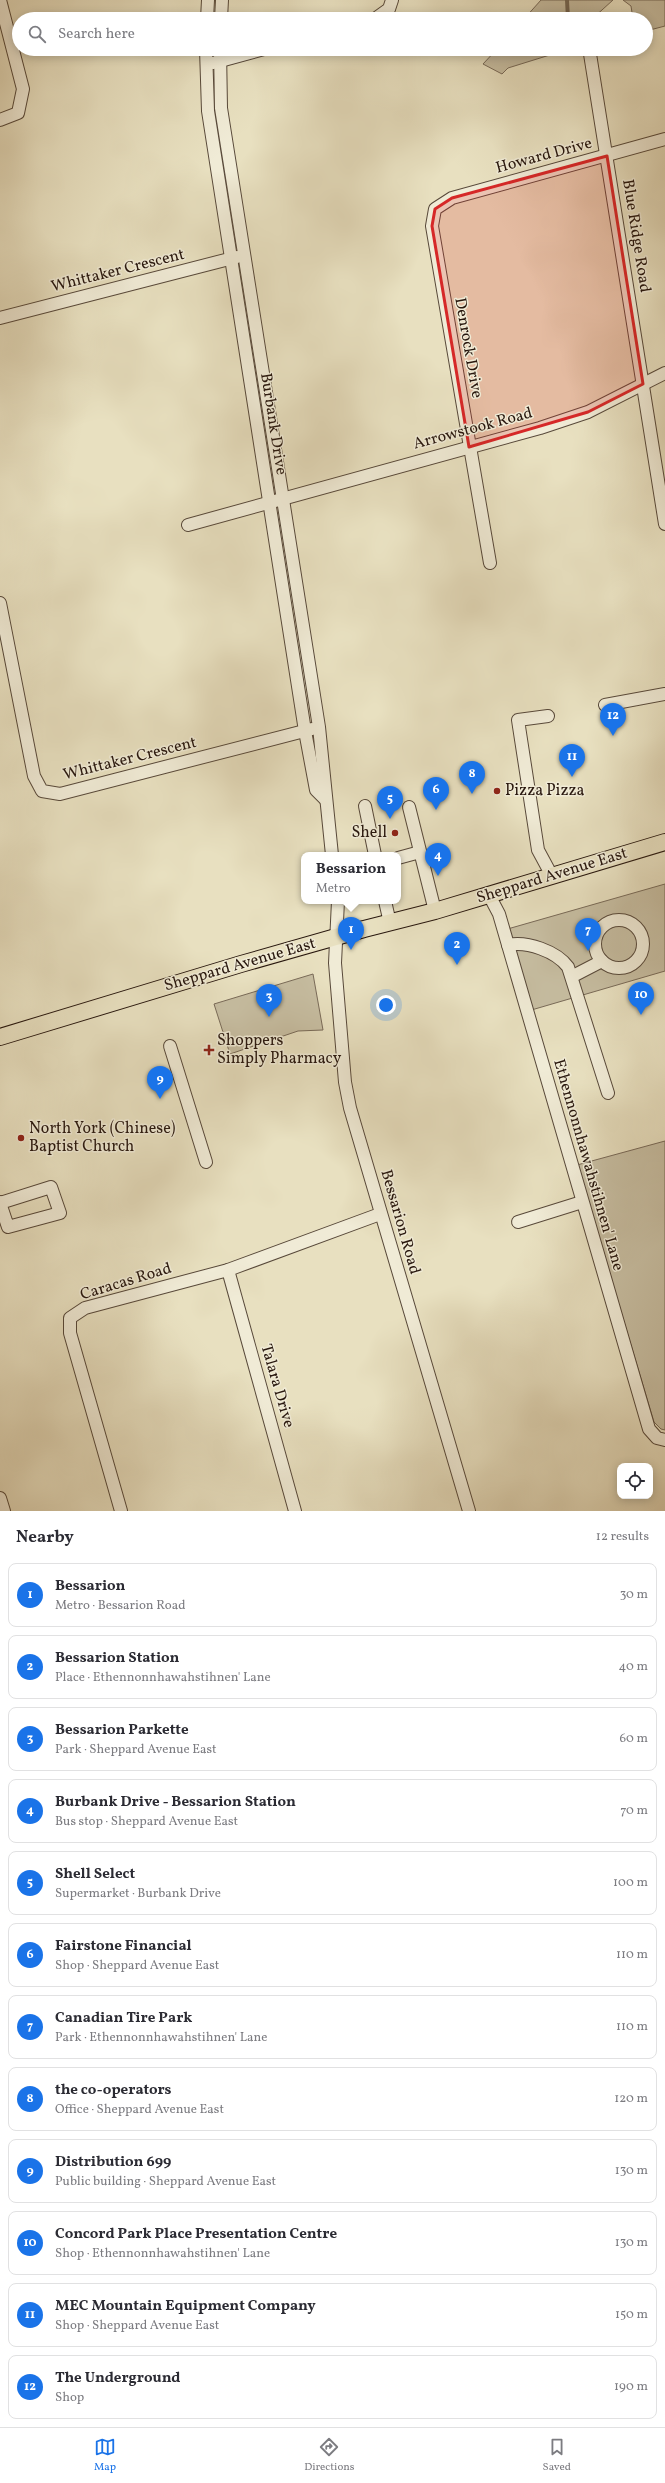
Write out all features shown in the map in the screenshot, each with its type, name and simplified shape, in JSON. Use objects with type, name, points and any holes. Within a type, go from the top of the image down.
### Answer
[{"type":"main road","name":"Sheppard Avenue East","points":[[0,1037],[338,936],[435,912],[665,842]]},
{"type":"street","points":[[0,0],[12,46]]},
{"type":"street","points":[[207,12],[208,0]]},
{"type":"street","points":[[221,12],[222,0]]},
{"type":"street","points":[[385,12],[389,9],[392,0]]},
{"type":"street","points":[[0,120],[18,113],[23,89],[14,56]]},
{"type":"street","name":"Burbank Drive","points":[[206,56],[208,111],[305,731],[316,790],[325,799]]},
{"type":"street","points":[[206,65],[219,56]]},
{"type":"street","name":"Burbank Drive","points":[[220,56],[221,108],[319,727],[326,789],[325,799],[332,852]]},
{"type":"street","name":"Blue Ridge Road","points":[[590,56],[665,524]]},
{"type":"street","name":"Howard Drive","points":[[435,209],[452,198],[665,139]]},
{"type":"street","name":"Denrock Drive","points":[[435,209],[432,226],[490,563]]},
{"type":"street","name":"Whittaker Crescent","points":[[0,318],[244,256]]},
{"type":"street","name":"Arrowstook Road","points":[[188,525],[469,447],[588,412],[665,373]]},
{"type":"street","name":"Whittaker Crescent","points":[[0,603],[34,776],[42,790],[60,794],[319,727]]},
{"type":"street","points":[[605,705],[665,694]]},
{"type":"street","points":[[548,716],[517,715],[538,850],[552,876]]},
{"type":"street","points":[[365,806],[374,852]]},
{"type":"street","points":[[409,807],[435,912]]},
{"type":"street","points":[[401,857],[420,852]]},
{"type":"street","name":"Ethennonnhawahstihnen' Lane","points":[[489,895],[499,914],[649,1429],[663,1440]]},
{"type":"street","points":[[338,904],[338,936]]},
{"type":"street","points":[[386,904],[390,923]]},
{"type":"street","name":"Bessarion Road","points":[[338,936],[336,963],[344,1082],[380,1214],[469,1511]]},
{"type":"street","points":[[508,945],[521,943],[548,952],[564,961],[573,976],[608,1093]]},
{"type":"street","points":[[573,976],[602,961]]},
{"type":"street","points":[[170,1046],[206,1162]]},
{"type":"street","points":[[52,1186],[60,1213],[8,1228],[0,1202],[52,1186]]},
{"type":"street","points":[[518,1222],[582,1202]]},
{"type":"street","name":"Caracas Road","points":[[121,1511],[70,1333],[70,1318],[85,1308],[228,1270],[380,1214]]},
{"type":"street","name":"Talara Drive","points":[[228,1270],[295,1511]]},
{"type":"street","points":[[0,1498],[4,1511]]},
{"type":"highlighted area","points":[[607,156],[643,384],[588,412],[469,447],[432,226],[435,209],[452,198]]},
{"type":"shaded area","points":[[541,0],[613,0],[600,12],[530,12]]},
{"type":"shaded area","points":[[623,0],[665,0],[665,26],[653,29],[653,12],[632,12],[631,6]]},
{"type":"shaded area","points":[[490,56],[547,56],[508,68],[502,74],[483,64]]},
{"type":"shaded area","points":[[665,884],[665,971],[528,1011],[504,930]]},
{"type":"shaded area","points":[[313,974],[323,1030],[298,1031],[230,1054],[214,1004]]},
{"type":"shaded area","points":[[665,1141],[665,1430],[661,1429],[654,1422],[577,1165]]},
{"type":"waterway","points":[[567,0],[568,12]]},
{"type":"place","name":"The Underground","points":[[613,736]]},
{"type":"place","name":"MEC Mountain Equipment Company","points":[[572,777]]},
{"type":"place","name":"Pizza Pizza","points":[[497,791]]},
{"type":"place","name":"the co-operators","points":[[472,794]]},
{"type":"place","name":"Fairstone Financial","points":[[436,810]]},
{"type":"place","name":"Shell Select","points":[[390,819]]},
{"type":"place","name":"Shell","points":[[395,833]]},
{"type":"place","name":"Burbank Drive - Bessarion Station","points":[[438,876]]},
{"type":"place","name":"Bessarion","points":[[351,950]]},
{"type":"place","name":"Canadian Tire Park","points":[[588,951]]},
{"type":"place","name":"Bessarion Station","points":[[457,965]]},
{"type":"place","name":"Concord Park Place Presentation Centre","points":[[641,1015]]},
{"type":"place","name":"Bessarion Parkette","points":[[269,1017]]},
{"type":"place","name":"Shoppers Simply Pharmacy","points":[[209,1050]]},
{"type":"place","name":"Distribution 699","points":[[160,1099]]},
{"type":"place","name":"North York (Chinese) Baptist Church","points":[[21,1138]]}]
